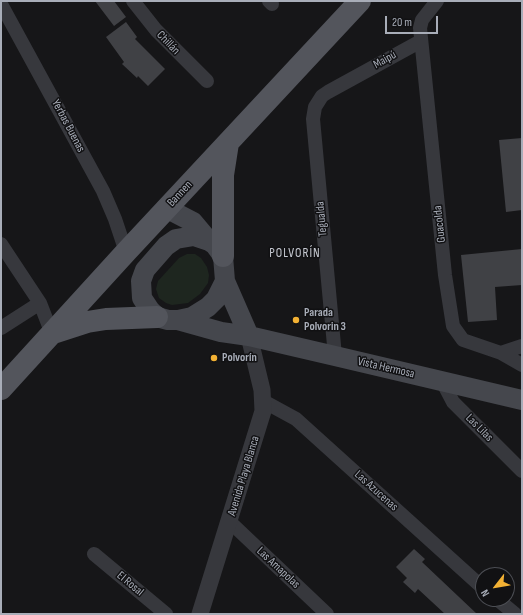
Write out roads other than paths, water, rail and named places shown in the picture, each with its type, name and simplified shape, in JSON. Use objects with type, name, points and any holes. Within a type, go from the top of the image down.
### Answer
[{"type":"main road","name":"Bannen","points":[[1,389],[166,208],[360,1]]},
{"type":"main road","points":[[228,143],[223,175],[216,248],[225,281],[249,336]]},
{"type":"main road","points":[[166,208],[193,222],[216,248]]},
{"type":"main road","points":[[141,293],[141,281],[145,270],[171,242],[189,236],[216,248]]},
{"type":"main road","points":[[126,252],[145,304],[157,317]]},
{"type":"main road","name":"Vista Hermosa","points":[[157,317],[168,320],[178,320],[192,317],[208,307],[216,299],[225,281]]},
{"type":"main road","points":[[52,334],[87,322],[106,319],[157,317]]},
{"type":"main road","name":"Vista Hermosa","points":[[178,320],[220,332],[249,336],[522,400]]},
{"type":"street","name":"Chillán","points":[[133,1],[156,30],[207,81]]},
{"type":"street","points":[[421,41],[420,23],[437,1]]},
{"type":"street","name":"Yerbas Buenas","points":[[1,4],[103,191],[115,219],[126,252]]},
{"type":"street","name":"Maipú","points":[[315,107],[322,96],[328,92],[421,41]]},
{"type":"street","name":"Guacolda","points":[[421,41],[445,276],[453,326],[463,340],[501,353],[522,365]]},
{"type":"street","name":"Tegualda","points":[[315,107],[313,119],[335,356]]},
{"type":"street","points":[[1,244],[40,303],[52,334]]},
{"type":"street","points":[[1,328],[40,303]]},
{"type":"street","name":"Avenida Playa Blanca","points":[[200,614],[258,431],[263,401],[260,374],[249,336]]},
{"type":"street","points":[[501,353],[522,346]]},
{"type":"street","name":"Las Lilas","points":[[442,381],[454,402],[522,471]]},
{"type":"street","name":"Las Azucenas","points":[[263,401],[296,419],[475,581]]},
{"type":"street","name":"Las Amapolas","points":[[230,522],[327,614]]},
{"type":"street","name":"El Rosal","points":[[94,554],[166,614]]},
{"type":"street","points":[[506,607],[515,614]]},
{"type":"place","name":"Parada Polvorin 3","points":[[296,320]]},
{"type":"place","name":"Polvorín","points":[[214,358]]},
{"type":"district","name":"POLVORÍN","points":[[295,254]]}]
